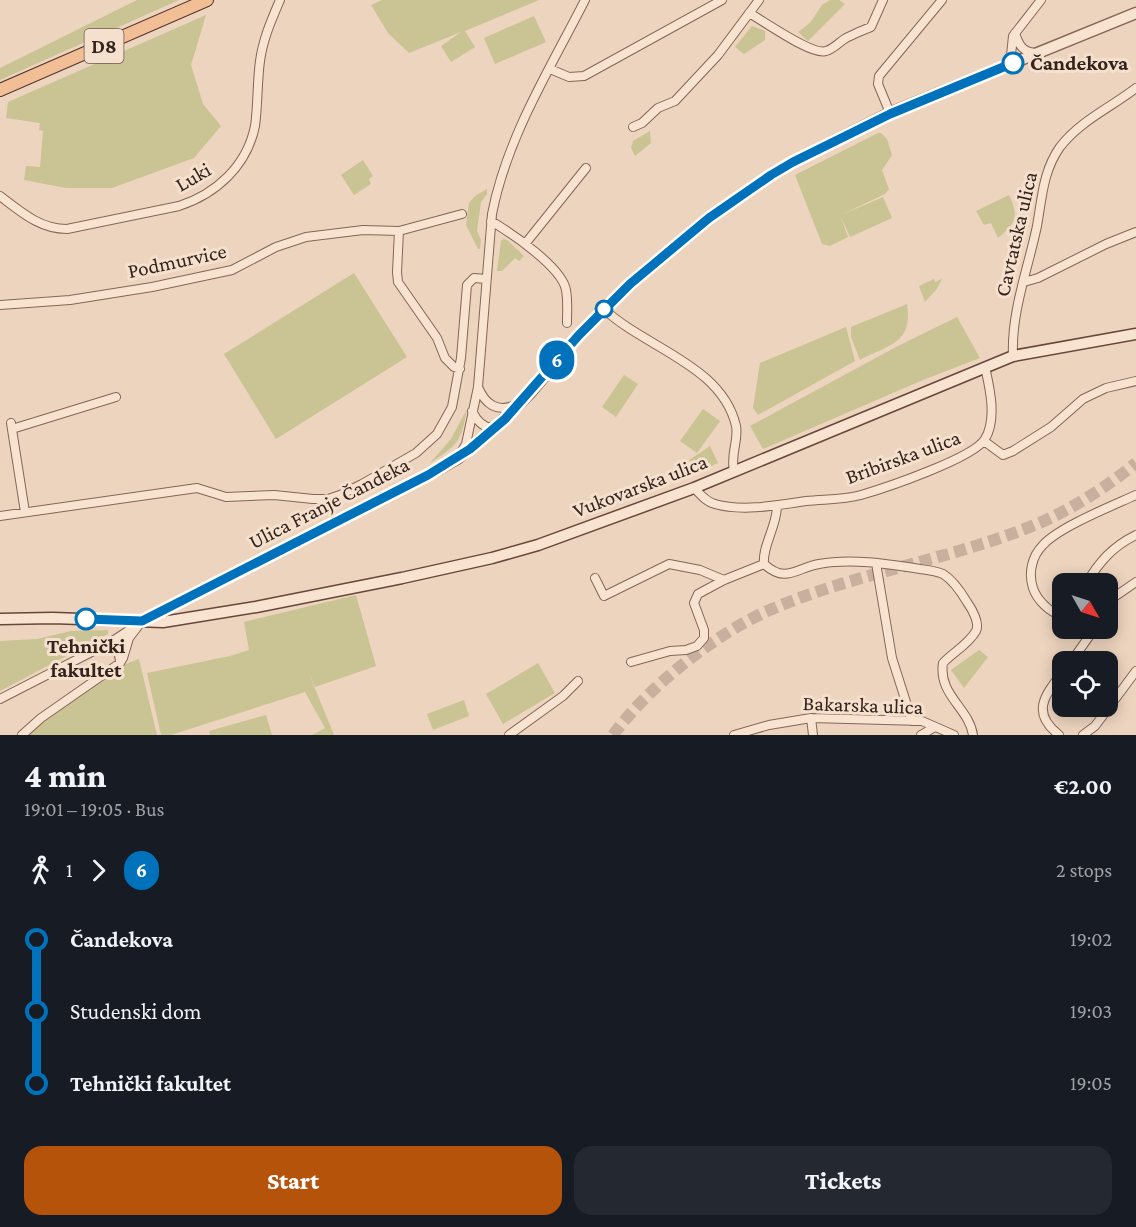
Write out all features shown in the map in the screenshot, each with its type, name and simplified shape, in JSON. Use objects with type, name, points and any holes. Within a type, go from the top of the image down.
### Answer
[{"type":"main road","name":"D8","points":[[0,90],[207,0]]},
{"type":"main road","name":"Ulica Franje Čandeka","points":[[142,621],[458,458],[522,402],[604,309],[630,284],[721,209],[793,162],[890,114],[1136,13]]},
{"type":"main road","name":"Vukovarska ulica","points":[[0,619],[53,618],[163,622],[256,607],[492,558],[538,545],[694,488],[1013,356],[1136,334]]},
{"type":"street","name":"Luki","points":[[0,196],[40,224],[67,229],[179,206],[195,201],[214,190],[232,172],[250,143],[254,127],[264,38],[280,0]]},
{"type":"street","points":[[458,458],[466,444],[478,387],[491,221],[497,190],[509,154],[585,0]]},
{"type":"street","points":[[550,69],[569,77],[584,76],[722,0]]},
{"type":"street","points":[[633,127],[642,123],[658,108],[675,101],[718,55],[759,0]]},
{"type":"street","points":[[749,13],[805,47],[822,52],[871,27],[883,0]]},
{"type":"street","points":[[890,114],[878,84],[879,76],[942,0]]},
{"type":"street","points":[[1003,68],[1011,55],[1015,32],[1041,0]]},
{"type":"street","points":[[1015,32],[1023,50],[1038,53]]},
{"type":"street","name":"Cavtatska ulica","points":[[1013,356],[1014,325],[1037,226],[1041,194],[1051,162],[1059,149],[1079,128],[1136,88]]},
{"type":"street","points":[[525,244],[586,168]]},
{"type":"street","name":"Podmurvice","points":[[0,304],[59,301],[152,287],[232,270],[276,247],[306,237],[363,230],[399,231],[462,214]]},
{"type":"street","points":[[491,221],[525,244],[547,263],[564,284],[567,323]]},
{"type":"street","points":[[399,231],[398,282],[433,331],[446,358],[454,367],[460,369]]},
{"type":"street","points":[[1024,282],[1038,278],[1106,244],[1136,232]]},
{"type":"street","points":[[0,516],[197,488],[226,497],[274,495],[319,500],[340,495],[407,458],[424,447],[437,434],[452,407],[460,369],[467,285],[474,278],[486,279]]},
{"type":"street","points":[[604,309],[621,325],[701,373],[719,391],[737,428],[732,458],[734,471]]},
{"type":"street","name":"Bribirska ulica","points":[[694,488],[704,498],[717,505],[777,506],[859,496],[962,456],[975,450],[984,441],[989,430],[990,392],[985,367]]},
{"type":"street","name":"Bribirska ulica","points":[[984,441],[1003,455],[1051,427],[1083,399],[1106,388],[1136,381]]},
{"type":"street","points":[[478,387],[485,400],[496,408],[506,408],[522,402]]},
{"type":"street","points":[[25,512],[11,426],[116,397]]},
{"type":"street","points":[[472,411],[479,422],[485,426],[491,428],[497,426]]},
{"type":"street","points":[[1052,610],[1042,602],[1033,587],[1032,564],[1037,552],[1054,536],[1136,495]]},
{"type":"street","points":[[764,564],[764,555],[777,518],[777,506]]},
{"type":"street","points":[[1093,573],[1103,558],[1136,535]]},
{"type":"street","points":[[764,564],[774,572],[784,575],[819,564],[876,563],[943,574],[969,604],[976,621],[977,628],[964,646],[943,663],[942,674],[948,692],[971,727],[973,735]]},
{"type":"street","points":[[876,563],[892,658],[912,721]]},
{"type":"street","points":[[595,578],[604,596],[669,564],[700,570],[724,580]]},
{"type":"street","points":[[631,663],[696,646],[704,638],[705,630],[695,608],[695,598],[701,590],[764,564]]},
{"type":"street","points":[[1118,594],[1136,582]]},
{"type":"street","points":[[0,699],[100,648],[142,621]]},
{"type":"street","points":[[22,735],[41,717],[120,663],[129,638],[142,621]]},
{"type":"street","points":[[100,648],[113,647],[120,663]]},
{"type":"street","points":[[1083,735],[1095,726],[1136,671]]},
{"type":"street","points":[[509,735],[563,696],[578,681]]},
{"type":"street","points":[[1052,686],[1042,704],[1042,710],[1049,726],[1059,735]]},
{"type":"street","points":[[811,718],[813,735]]},
{"type":"street","name":"Bakarska ulica","points":[[734,735],[769,725],[811,718],[922,721],[954,735]]},
{"type":"street","points":[[921,735],[935,727]]},
{"type":"shaded area","points":[[137,0],[179,0],[0,80],[0,68]]},
{"type":"shaded area","points":[[382,0],[539,0],[465,31],[475,47],[451,62],[441,46],[461,32],[409,53],[388,33],[371,5]]},
{"type":"shaded area","points":[[830,0],[839,0],[845,4],[808,41],[798,32],[810,23],[822,5]]},
{"type":"shaded area","points":[[206,15],[191,65],[203,104],[221,126],[194,158],[112,188],[66,188],[24,180],[26,166],[40,167],[43,131],[39,130],[40,123],[6,118],[8,102]]},
{"type":"shaded area","points":[[534,16],[546,42],[495,64],[484,38]]},
{"type":"shaded area","points":[[752,26],[765,31],[765,40],[744,54],[735,47]]},
{"type":"shaded area","points":[[650,131],[651,143],[635,156],[631,148],[633,141]]},
{"type":"shaded area","points":[[878,133],[887,139],[892,155],[882,170],[889,189],[885,194],[841,215],[883,197],[892,218],[850,237],[840,215],[848,237],[830,246],[822,244],[795,175]]},
{"type":"shaded area","points":[[363,160],[373,176],[369,179],[371,184],[354,195],[341,175]]},
{"type":"shaded area","points":[[487,189],[487,194],[481,202],[477,231],[481,240],[480,249],[478,249],[466,225],[469,203],[475,196]]},
{"type":"shaded area","points":[[1009,195],[1014,209],[1014,219],[1009,228],[998,238],[991,223],[984,225],[976,211]]},
{"type":"shaded area","points":[[503,239],[524,256],[519,261],[515,258],[502,271],[497,271],[501,241]]},
{"type":"shaded area","points":[[354,273],[407,357],[276,439],[224,354]]},
{"type":"shaded area","points":[[934,279],[935,282],[942,279],[925,302],[919,286]]},
{"type":"shaded area","points":[[907,304],[908,317],[903,335],[890,346],[860,360],[851,337],[851,327]]},
{"type":"shaded area","points":[[957,317],[980,358],[763,449],[750,426],[896,347]]},
{"type":"shaded area","points":[[846,327],[855,361],[758,415],[753,408],[760,363]]},
{"type":"shaded area","points":[[624,375],[638,384],[616,417],[602,407]]},
{"type":"shaded area","points":[[467,409],[463,429],[457,442],[430,463],[451,439]]},
{"type":"shaded area","points":[[703,409],[720,421],[697,453],[680,441]]},
{"type":"shaded area","points":[[710,446],[718,463],[694,474],[689,460]]},
{"type":"shaded area","points":[[356,595],[376,666],[315,687],[307,669],[334,735],[312,735],[325,728],[305,692],[171,735],[161,735],[147,673],[249,650],[244,622]]},
{"type":"shaded area","points":[[108,630],[108,634],[0,691],[0,641],[37,639],[71,631]]},
{"type":"shaded area","points":[[979,650],[988,657],[964,688],[951,670]]},
{"type":"shaded area","points":[[139,659],[157,735],[28,735],[126,664]]},
{"type":"shaded area","points":[[538,663],[555,693],[503,724],[486,694]]},
{"type":"shaded area","points":[[464,700],[469,716],[433,730],[427,714]]},
{"type":"shaded area","points":[[266,715],[272,735],[210,735],[209,731]]},
{"type":"tunnel","points":[[613,735],[664,680],[707,646],[751,619],[805,596],[977,545],[1044,521],[1092,495],[1136,463]]},
{"type":"bus line","name":"6","points":[[86,619],[142,621],[446,465],[470,449],[497,426],[529,394],[579,335],[630,284],[721,209],[793,162],[890,114],[1013,63]]},
{"type":"place","name":"Čandekova","points":[[1013,63]]},
{"type":"place","name":"Tehnički fakultet","points":[[86,619]]}]
